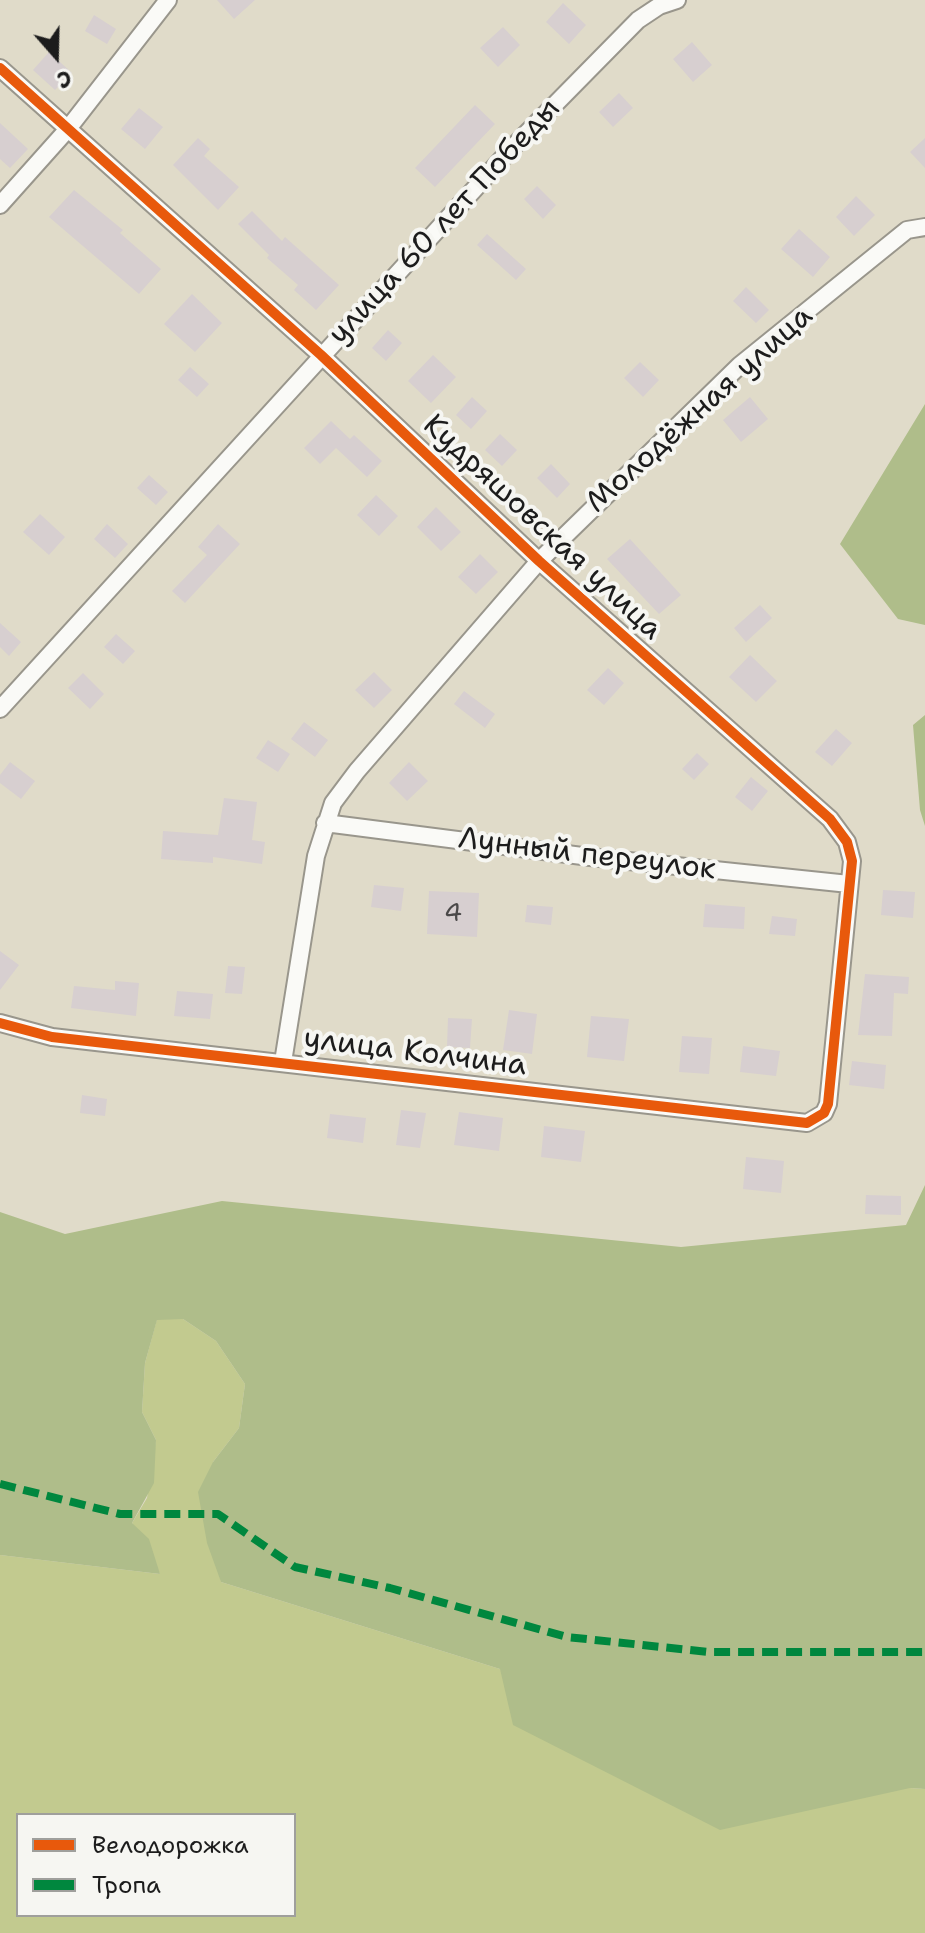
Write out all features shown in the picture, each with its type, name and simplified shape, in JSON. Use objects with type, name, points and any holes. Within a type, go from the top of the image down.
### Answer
[{"type":"street","points":[[0,205],[67,130],[168,0]]},
{"type":"street","name":"улица 60 лет Победы","points":[[0,709],[321,355],[610,46],[638,20],[659,6],[677,0]]},
{"type":"street","name":"Кудряшовская улица","points":[[0,68],[321,355],[539,561],[830,819],[850,851],[852,861],[828,1104],[824,1113]]},
{"type":"street","name":"Молодёжная улица","points":[[283,1062],[316,856],[333,803],[357,771],[539,561],[740,365],[907,230],[925,227]]},
{"type":"street","name":"Лунный переулок","points":[[325,823],[590,857],[849,884]]},
{"type":"street","name":"улица Колчина","points":[[0,1023],[52,1037],[807,1123],[824,1113]]},
{"type":"green space","points":[[925,404],[925,625],[898,619],[840,544]]},
{"type":"green space","points":[[925,715],[925,826],[920,810],[913,725]]},
{"type":"green space","points":[[925,1185],[925,1789],[910,1788],[720,1830],[513,1725],[500,1669],[221,1582],[207,1543],[198,1492],[213,1462],[239,1428],[245,1384],[216,1341],[183,1319],[157,1320],[145,1363],[142,1412],[156,1440],[154,1483],[132,1523],[149,1539],[160,1574],[0,1555],[0,1212],[65,1234],[222,1201],[681,1247],[906,1225]]},
{"type":"green space","points":[[157,1319],[183,1319],[216,1341],[245,1384],[239,1428],[213,1462],[221,1582],[500,1669],[910,1788],[925,1789],[925,1933],[0,1933],[0,1555],[160,1574],[132,1523],[147,1498],[156,1440],[142,1412],[145,1363]]},
{"type":"building","points":[[217,0],[255,0],[234,19]]},
{"type":"building","points":[[563,3],[586,25],[569,44],[546,22]]},
{"type":"building","points":[[94,15],[116,29],[107,44],[85,31]]},
{"type":"building","points":[[503,27],[520,45],[498,67],[480,48]]},
{"type":"building","points":[[692,42],[712,65],[693,82],[673,59]]},
{"type":"building","points":[[49,52],[72,73],[55,90],[33,70]]},
{"type":"building","points":[[619,93],[633,108],[613,127],[599,112]]},
{"type":"building","points":[[475,105],[495,124],[435,187],[415,168]]},
{"type":"building","points":[[139,108],[163,127],[145,149],[121,129]]},
{"type":"building","points":[[0,123],[28,149],[10,168],[0,159]]},
{"type":"building","points":[[198,138],[210,149],[204,156],[239,187],[218,210],[173,165]]},
{"type":"building","points":[[925,138],[925,168],[910,152]]},
{"type":"building","points":[[537,186],[556,205],[543,219],[524,199]]},
{"type":"building","points":[[74,190],[123,230],[120,233],[161,269],[139,294],[49,217]]},
{"type":"building","points":[[856,196],[875,215],[854,236],[836,217]]},
{"type":"building","points":[[252,211],[282,241],[285,237],[339,285],[316,310],[294,290],[298,285],[267,258],[269,255],[238,224]]},
{"type":"building","points":[[799,229],[830,257],[813,277],[781,249]]},
{"type":"building","points":[[487,234],[526,269],[516,280],[477,245]]},
{"type":"building","points":[[746,287],[769,310],[756,323],[733,301]]},
{"type":"building","points":[[192,294],[222,323],[195,352],[164,324]]},
{"type":"building","points":[[388,330],[402,343],[386,361],[372,348]]},
{"type":"building","points":[[433,355],[456,377],[431,403],[408,381]]},
{"type":"building","points":[[640,362],[659,380],[643,397],[624,378]]},
{"type":"building","points":[[190,367],[209,384],[197,397],[178,380]]},
{"type":"building","points":[[472,397],[487,411],[471,429],[456,415]]},
{"type":"building","points":[[750,397],[768,419],[741,442],[723,420]]},
{"type":"building","points":[[331,421],[350,439],[354,435],[382,461],[367,477],[336,448],[320,464],[304,448]]},
{"type":"building","points":[[500,434],[517,450],[502,466],[485,450]]},
{"type":"building","points":[[551,464],[570,484],[557,498],[537,478]]},
{"type":"building","points":[[149,475],[168,492],[156,505],[137,488]]},
{"type":"building","points":[[376,495],[398,516],[379,536],[357,515]]},
{"type":"building","points":[[436,507],[461,532],[441,551],[417,527]]},
{"type":"building","points":[[40,514],[65,537],[49,555],[23,532]]},
{"type":"building","points":[[107,524],[128,544],[115,558],[94,539]]},
{"type":"building","points":[[218,524],[240,544],[185,603],[172,591],[207,555],[198,547]]},
{"type":"building","points":[[630,539],[681,595],[659,614],[607,559]]},
{"type":"building","points":[[480,554],[498,572],[476,594],[458,577]]},
{"type":"building","points":[[760,605],[772,618],[746,642],[734,628]]},
{"type":"building","points":[[0,623],[21,642],[9,656],[0,647]]},
{"type":"building","points":[[116,634],[135,651],[123,664],[104,647]]},
{"type":"building","points":[[750,655],[777,681],[756,702],[729,677]]},
{"type":"building","points":[[608,668],[624,683],[604,705],[587,690]]},
{"type":"building","points":[[374,672],[392,690],[374,708],[355,690]]},
{"type":"building","points":[[83,673],[104,694],[90,709],[68,688]]},
{"type":"building","points":[[464,691],[495,714],[485,728],[454,704]]},
{"type":"building","points":[[304,722],[328,740],[315,757],[291,739]]},
{"type":"building","points":[[836,729],[852,743],[832,766],[815,752]]},
{"type":"building","points":[[268,740],[290,754],[278,772],[256,758]]},
{"type":"building","points":[[697,753],[709,764],[694,780],[682,769]]},
{"type":"building","points":[[10,762],[35,781],[21,799],[0,783],[0,775]]},
{"type":"building","points":[[409,762],[428,781],[407,801],[389,783]]},
{"type":"building","points":[[751,777],[768,791],[752,811],[735,797]]},
{"type":"building","points":[[224,798],[257,802],[252,840],[265,842],[262,864],[213,857],[213,863],[161,859],[163,831],[218,835]]},
{"type":"building","points":[[374,885],[404,888],[401,911],[371,907]]},
{"type":"building","points":[[883,890],[915,892],[913,918],[881,915]]},
{"type":"building","points":[[429,891],[479,893],[477,937],[427,934]]},
{"type":"building","points":[[705,904],[745,907],[744,929],[703,927]]},
{"type":"building","points":[[527,905],[553,907],[551,925],[525,922]]},
{"type":"building","points":[[772,916],[797,919],[795,936],[769,934]]},
{"type":"building","points":[[0,951],[19,965],[0,990]]},
{"type":"building","points":[[228,966],[245,967],[242,994],[225,993]]},
{"type":"building","points":[[865,974],[909,977],[908,994],[894,993],[892,1036],[858,1035]]},
{"type":"building","points":[[115,981],[139,983],[136,1016],[71,1008],[74,986],[115,990]]},
{"type":"building","points":[[177,991],[213,994],[210,1019],[174,1016]]},
{"type":"building","points":[[509,1010],[537,1014],[532,1054],[503,1050]]},
{"type":"building","points":[[591,1016],[629,1019],[624,1061],[587,1057]]},
{"type":"building","points":[[448,1018],[472,1019],[470,1048],[447,1047]]},
{"type":"building","points":[[682,1036],[712,1038],[709,1074],[679,1072]]},
{"type":"building","points":[[743,1046],[780,1051],[776,1076],[740,1072]]},
{"type":"building","points":[[852,1061],[886,1065],[884,1089],[849,1085]]},
{"type":"building","points":[[82,1095],[107,1099],[105,1116],[80,1113]]},
{"type":"building","points":[[401,1110],[426,1113],[420,1148],[396,1145]]},
{"type":"building","points":[[459,1112],[503,1118],[499,1151],[454,1145]]},
{"type":"building","points":[[330,1114],[366,1118],[363,1143],[327,1138]]},
{"type":"building","points":[[544,1126],[585,1131],[581,1162],[541,1157]]},
{"type":"building","points":[[746,1157],[784,1161],[781,1193],[743,1189]]},
{"type":"building","points":[[866,1195],[901,1196],[901,1215],[865,1214]]},
{"type":"marked path","points":[[0,1484],[120,1514],[218,1514],[295,1567],[390,1588],[567,1637],[709,1652],[925,1652]]},
{"type":"cycle path","points":[[0,68],[321,355],[539,561],[830,819],[847,842],[852,861],[828,1104],[824,1113],[807,1123],[52,1037],[0,1023]]}]
